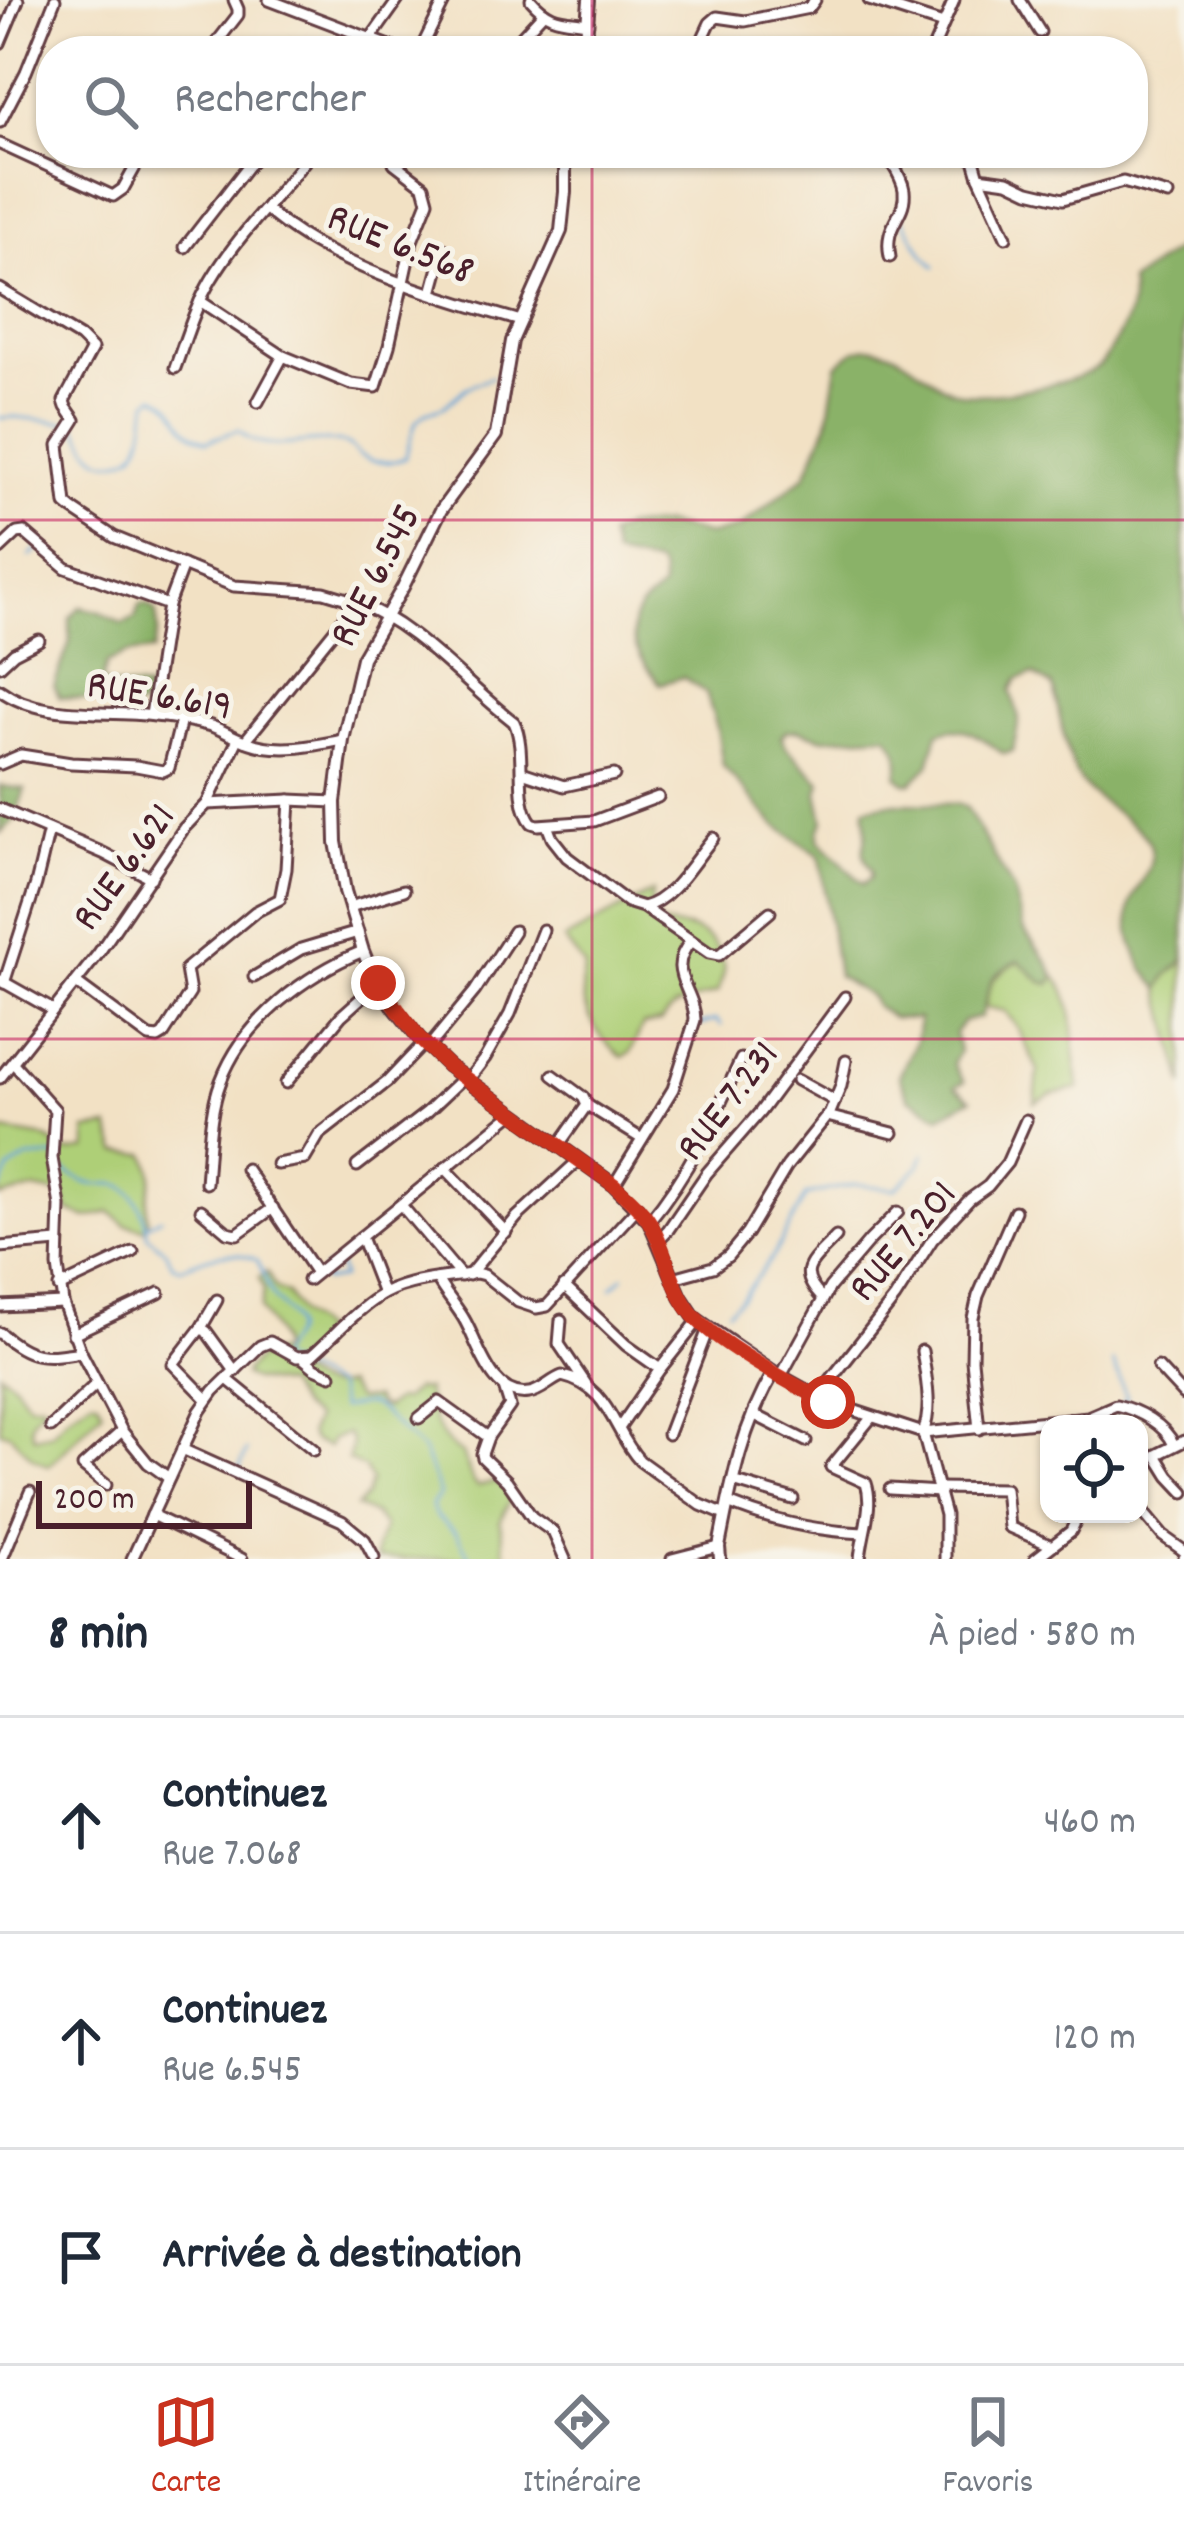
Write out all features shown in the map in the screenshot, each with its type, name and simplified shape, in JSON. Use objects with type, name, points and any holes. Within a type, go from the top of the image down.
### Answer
[{"type":"street","points":[[0,43],[19,0]]},
{"type":"street","points":[[40,36],[55,0]]},
{"type":"street","points":[[222,36],[238,15],[233,0]]},
{"type":"street","points":[[269,0],[365,36]]},
{"type":"street","points":[[303,14],[309,0]]},
{"type":"street","points":[[372,36],[398,0]]},
{"type":"street","points":[[428,36],[446,0]]},
{"type":"street","points":[[531,0],[569,23],[588,23]]},
{"type":"street","points":[[586,36],[589,0]]},
{"type":"street","points":[[704,36],[717,17],[745,21],[809,8],[815,0]]},
{"type":"street","points":[[869,0],[943,24]]},
{"type":"street","points":[[938,36],[954,0]]},
{"type":"street","points":[[1020,0],[1040,32]]},
{"type":"street","points":[[522,36],[544,12]]},
{"type":"street","points":[[0,122],[36,47]]},
{"type":"street","points":[[0,144],[36,161]]},
{"type":"street","points":[[52,168],[113,196],[123,190],[134,168]]},
{"type":"street","points":[[185,247],[245,168]]},
{"type":"street","points":[[175,368],[200,301],[230,252],[299,168]]},
{"type":"street","points":[[200,301],[283,356],[338,379],[376,387],[414,233],[428,201],[424,186],[399,168]]},
{"type":"street","name":"RUE 6.545","points":[[565,168],[560,231],[512,341],[494,440],[441,510],[362,658],[335,802],[336,842],[363,951],[394,1007],[448,1066],[638,1207],[649,1221],[681,1297],[703,1325]]},
{"type":"street","points":[[890,257],[888,233],[903,208],[904,190],[895,168]]},
{"type":"street","points":[[976,168],[1006,236]]},
{"type":"street","points":[[979,177],[1063,199],[1123,182],[1168,195]]},
{"type":"street","name":"RUE 6.568","points":[[266,209],[300,236],[403,284],[521,321]]},
{"type":"street","points":[[432,293],[444,249]]},
{"type":"street","points":[[0,289],[92,349],[64,401],[75,420],[58,445],[66,504],[114,538],[241,587],[324,592],[386,615],[514,722],[525,815],[532,823],[593,821],[658,797]]},
{"type":"street","points":[[258,402],[283,356]]},
{"type":"street","points":[[0,549],[17,532],[24,532],[66,568],[168,605]]},
{"type":"street","points":[[151,715],[168,605],[183,565]]},
{"type":"street","name":"RUE 6.619","points":[[0,690],[15,700],[42,706],[182,720],[242,740],[354,601]]},
{"type":"street","name":"RUE 6.619","points":[[0,666],[39,640]]},
{"type":"street","points":[[0,764],[21,755],[164,772],[182,720]]},
{"type":"street","points":[[242,740],[274,748],[344,740]]},
{"type":"street","name":"RUE 6.621","points":[[0,1078],[76,983],[184,828],[207,804],[242,740]]},
{"type":"street","points":[[522,772],[564,786],[614,775]]},
{"type":"street","points":[[76,983],[148,1036],[163,1035],[190,993],[187,969],[255,912],[280,899],[290,800]]},
{"type":"street","points":[[207,804],[335,802]]},
{"type":"street","points":[[0,808],[151,878]]},
{"type":"street","points":[[547,825],[567,856],[627,902],[644,907],[709,953],[717,956],[770,912]]},
{"type":"street","points":[[49,830],[2,982],[53,1010]]},
{"type":"street","points":[[644,907],[668,893],[713,838]]},
{"type":"street","points":[[350,907],[404,890]]},
{"type":"street","points":[[357,1166],[427,1112],[484,1058],[510,1014],[543,929]]},
{"type":"street","points":[[277,1164],[304,1159],[319,1135],[426,1046],[476,991],[514,931]]},
{"type":"street","points":[[254,977],[301,949],[358,932]]},
{"type":"street","points":[[614,1185],[673,1088],[695,1020],[679,964],[691,941]]},
{"type":"street","points":[[206,1183],[216,1101],[240,1043],[314,975],[363,951]]},
{"type":"street","points":[[286,1083],[341,1016],[378,983]]},
{"type":"street","name":"RUE 7.231","points":[[656,1237],[668,1231],[707,1173],[760,1112],[845,998]]},
{"type":"street","points":[[649,1221],[708,1133],[741,1058]]},
{"type":"street","points":[[673,1279],[713,1267],[747,1233],[788,1166],[829,1115],[845,1061]]},
{"type":"street","points":[[13,1063],[55,1107],[52,1154],[60,1206],[59,1286],[73,1334],[122,1431],[148,1463],[169,1478]]},
{"type":"street","points":[[553,1075],[584,1097],[587,1105],[642,1139]]},
{"type":"street","points":[[797,1080],[835,1101]]},
{"type":"street","points":[[558,1146],[587,1105]]},
{"type":"street","points":[[246,1169],[312,1276],[512,1113]]},
{"type":"street","points":[[829,1115],[893,1132]]},
{"type":"street","name":"RUE 7.201","points":[[817,1396],[895,1298],[932,1240],[1007,1163],[1026,1120]]},
{"type":"street","points":[[465,1275],[517,1217],[578,1161]]},
{"type":"street","points":[[445,1168],[506,1232]]},
{"type":"street","points":[[401,1205],[465,1275]]},
{"type":"street","points":[[303,1358],[366,1306],[404,1286],[481,1273],[518,1302],[547,1306],[638,1207]]},
{"type":"street","points":[[201,1210],[227,1232],[237,1234],[273,1208]]},
{"type":"street","points":[[979,1430],[973,1318],[1016,1211]]},
{"type":"street","points":[[672,1559],[719,1553],[737,1454],[753,1414],[840,1274],[898,1212]]},
{"type":"street","points":[[823,1299],[807,1276],[836,1237]]},
{"type":"street","points":[[361,1238],[383,1294]]},
{"type":"street","points":[[0,1247],[58,1242]]},
{"type":"street","points":[[59,1286],[134,1252]]},
{"type":"street","points":[[437,1280],[504,1387],[510,1406],[488,1437],[483,1458],[532,1516],[553,1532],[565,1559]]},
{"type":"street","points":[[564,1286],[626,1345],[660,1369]]},
{"type":"street","points":[[73,1334],[159,1293]]},
{"type":"street","points":[[207,1399],[173,1364],[217,1300]]},
{"type":"street","points":[[0,1306],[62,1303]]},
{"type":"street","points":[[561,1320],[559,1344],[620,1427],[632,1452],[701,1504],[820,1531],[863,1532]]},
{"type":"street","points":[[620,1427],[660,1369],[703,1325]]},
{"type":"street","points":[[703,1325],[817,1396],[923,1433],[1088,1417],[1115,1405],[1126,1407],[1151,1419],[1179,1443],[1156,1455],[1184,1492]]},
{"type":"street","points":[[668,1434],[703,1325]]},
{"type":"street","points":[[201,1328],[231,1375],[314,1450]]},
{"type":"street","points":[[0,1333],[31,1355],[81,1352]]},
{"type":"street","points":[[132,1559],[207,1399],[260,1346],[270,1342],[332,1375]]},
{"type":"street","points":[[922,1351],[928,1421],[923,1433],[940,1490],[946,1559]]},
{"type":"street","points":[[1158,1367],[1184,1395]]},
{"type":"street","points":[[504,1387],[533,1393],[562,1376],[586,1384]]},
{"type":"street","points":[[51,1427],[97,1383]]},
{"type":"street","points":[[419,1418],[439,1402],[488,1437]]},
{"type":"street","points":[[753,1414],[806,1441]]},
{"type":"street","points":[[860,1559],[870,1489],[831,1467],[871,1418]]},
{"type":"street","points":[[106,1485],[83,1466],[122,1431]]},
{"type":"street","points":[[182,1449],[341,1521],[365,1540],[374,1557]]},
{"type":"street","points":[[733,1480],[793,1499]]},
{"type":"street","points":[[890,1489],[1005,1489],[1009,1527],[1050,1545]]},
{"type":"street","points":[[2,1559],[30,1492]]},
{"type":"street","points":[[152,1515],[242,1559]]},
{"type":"street","points":[[1148,1518],[1184,1556]]},
{"type":"street","points":[[1035,1559],[1075,1523]]},
{"type":"green space","points":[[1184,244],[1184,960],[1160,989],[1138,958],[1130,933],[1130,908],[1150,865],[1150,845],[1077,776],[1053,686],[1033,674],[1018,679],[1011,690],[1019,719],[1013,751],[1004,754],[973,733],[957,729],[938,733],[929,765],[911,783],[897,776],[899,754],[887,735],[824,738],[798,730],[786,731],[781,737],[821,782],[818,792],[824,821],[819,840],[863,884],[872,871],[864,852],[865,808],[890,803],[967,808],[1014,891],[1023,929],[1055,976],[1050,984],[1042,982],[1019,961],[994,977],[981,1017],[964,1021],[955,1033],[959,1051],[953,1064],[964,1082],[955,1087],[971,1099],[940,1116],[909,1098],[899,1076],[916,1041],[919,1019],[892,1018],[871,997],[837,976],[820,856],[775,825],[723,766],[706,693],[683,677],[660,684],[642,658],[632,630],[634,620],[662,588],[662,573],[657,565],[614,556],[609,536],[625,527],[665,524],[710,535],[739,528],[806,475],[828,422],[837,365],[860,349],[889,351],[943,386],[966,394],[1036,388],[1090,372],[1102,363],[1124,325],[1130,310],[1130,282]]},
{"type":"green space","points":[[139,605],[156,611],[153,651],[127,654],[107,663],[102,681],[148,689],[141,707],[59,697],[54,686],[70,642],[70,618],[80,607],[123,624],[135,618]]},
{"type":"green space","points":[[0,786],[25,789],[14,820],[0,833]]},
{"type":"green space","points":[[652,892],[650,916],[708,938],[718,950],[724,972],[718,992],[676,1006],[660,1022],[643,1025],[630,1053],[622,1057],[590,1017],[583,992],[585,967],[564,940]]},
{"type":"green space","points":[[1184,960],[1184,1086],[1160,989],[1166,973]]},
{"type":"green space","points":[[1016,962],[1023,962],[1042,982],[1055,976],[1071,1014],[1079,1089],[1035,1103],[1038,1070],[1018,1028],[1005,1011],[985,1007],[993,980]]},
{"type":"green space","points":[[109,1127],[118,1152],[146,1154],[150,1164],[145,1229],[125,1224],[110,1212],[87,1218],[69,1211],[64,1195],[35,1189],[0,1197],[0,1132],[45,1138],[68,1152],[87,1149],[86,1130]]},
{"type":"green space","points":[[267,1272],[275,1288],[287,1294],[300,1314],[321,1330],[316,1346],[294,1362],[295,1371],[319,1385],[346,1385],[357,1400],[374,1398],[385,1408],[415,1389],[426,1390],[437,1427],[462,1454],[473,1482],[478,1486],[496,1481],[512,1495],[500,1522],[502,1559],[376,1559],[384,1527],[374,1514],[356,1507],[371,1481],[365,1469],[348,1460],[352,1443],[347,1434],[332,1439],[329,1447],[313,1441],[309,1433],[315,1419],[285,1385],[244,1376],[263,1353],[280,1352],[260,1309],[264,1290],[259,1278]]},
{"type":"green space","points":[[0,1372],[28,1403],[42,1403],[44,1407],[31,1424],[34,1437],[52,1433],[91,1399],[98,1400],[103,1410],[49,1466],[0,1431]]},
{"type":"waterway","points":[[902,218],[935,267]]},
{"type":"waterway","points":[[76,427],[98,457],[112,461],[129,457],[140,445],[148,401],[155,396],[171,406],[188,430],[207,441],[239,430],[249,439],[273,445],[342,443],[369,460],[387,462],[405,458],[416,421],[491,377]]},
{"type":"waterway","points":[[0,418],[68,423]]},
{"type":"waterway","points":[[30,556],[38,549]]},
{"type":"waterway","points":[[699,1025],[716,1020],[721,1025]]},
{"type":"waterway","points":[[728,1310],[773,1256],[806,1195],[856,1184],[895,1189],[920,1166],[924,1154]]},
{"type":"waterway","points":[[0,1189],[10,1169],[27,1158],[55,1156],[60,1169],[81,1180],[119,1185],[131,1193],[147,1235],[173,1265],[180,1268],[227,1254],[257,1260],[271,1293],[293,1323],[293,1333],[278,1359],[336,1387],[340,1408],[376,1407],[423,1451],[440,1495],[431,1506],[456,1533],[471,1559]]},
{"type":"waterway","points":[[147,1225],[161,1218]]},
{"type":"waterway","points":[[338,1264],[342,1278],[324,1281],[323,1269],[338,1264]]},
{"type":"waterway","points":[[612,1288],[624,1276]]},
{"type":"waterway","points":[[1113,1362],[1127,1399],[1122,1402]]},
{"type":"waterway","points":[[1117,1415],[1118,1411]]},
{"type":"waterway","points":[[238,1471],[247,1451]]},
{"type":"route","points":[[378,983],[419,1038],[448,1066],[638,1207],[649,1221],[681,1297],[698,1321],[761,1366],[828,1402]]}]
